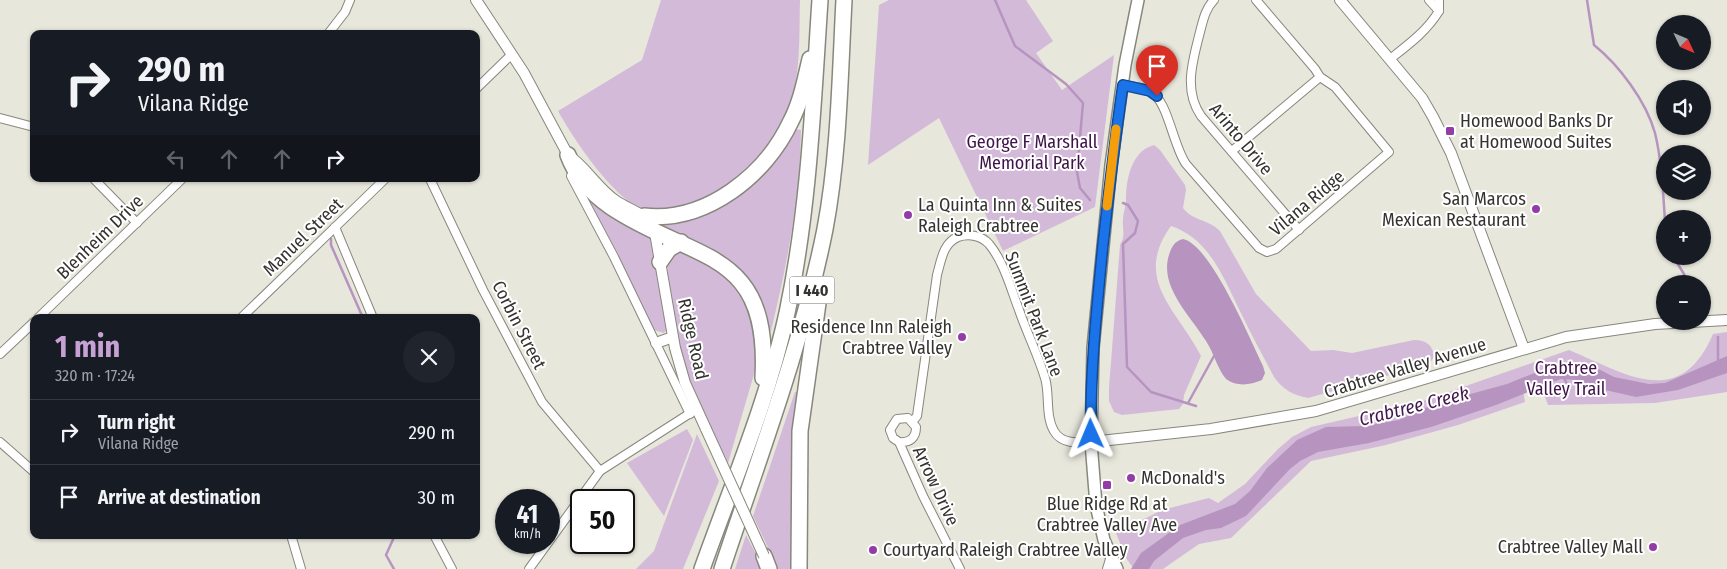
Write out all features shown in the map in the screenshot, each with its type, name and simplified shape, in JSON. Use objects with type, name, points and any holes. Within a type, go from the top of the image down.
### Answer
[{"type":"highway","name":"I 440","points":[[702,569],[762,399],[786,315],[802,237],[814,112],[820,0]]},
{"type":"highway","name":"I 440","points":[[722,569],[800,335],[825,227],[836,135],[844,0]]},
{"type":"highway","points":[[644,216],[658,218],[702,206],[729,193],[761,166],[778,145],[792,120],[818,28]]},
{"type":"highway","points":[[568,155],[581,179],[598,198],[622,214],[656,232],[681,242],[725,266],[751,296],[759,316],[764,342],[762,399]]},
{"type":"highway","points":[[799,569],[800,431],[820,295],[825,227]]},
{"type":"highway","points":[[660,262],[668,250],[681,242]]},
{"type":"highway","points":[[696,569],[712,543]]},
{"type":"main road","points":[[1117,569],[1110,556],[1096,505],[1091,402],[1096,311],[1111,165],[1138,0]]},
{"type":"street","points":[[331,30],[345,12],[350,0]]},
{"type":"street","name":"Ridge Road","points":[[476,0],[537,94],[568,155],[578,162],[606,193],[652,223],[656,232],[672,336],[693,411]]},
{"type":"street","name":"Arinto Drive","points":[[1214,0],[1206,12],[1190,73],[1191,91],[1199,114],[1299,230]]},
{"type":"street","points":[[1340,0],[1422,98],[1451,153],[1524,349]]},
{"type":"street","points":[[1429,0],[1438,11]]},
{"type":"street","points":[[1390,59],[1432,22],[1438,11],[1439,0]]},
{"type":"street","name":"Vilana Ridge","points":[[1123,85],[1150,91],[1159,99],[1175,145],[1183,159],[1259,248],[1267,252],[1274,251],[1389,152],[1335,87],[1320,77],[1260,1]]},
{"type":"street","points":[[480,85],[512,54]]},
{"type":"street","points":[[1232,151],[1320,77]]},
{"type":"street","points":[[0,118],[30,126]]},
{"type":"street","name":"Ridge Road","points":[[568,155],[567,167],[576,186],[656,342],[693,411],[706,429],[766,562]]},
{"type":"street","points":[[97,182],[137,223]]},
{"type":"street","name":"Blenheim Drive","points":[[42,314],[179,182]]},
{"type":"street","name":"Manuel Street","points":[[245,314],[382,182]]},
{"type":"street","name":"Corbin Street","points":[[431,182],[484,290],[542,402],[600,471]]},
{"type":"street","points":[[335,227],[371,314]]},
{"type":"street","name":"Summit Park Lane","points":[[913,421],[917,416],[942,255],[947,245],[955,238],[964,234],[978,236],[989,244],[1000,262],[1045,378],[1052,429],[1061,438],[1074,442],[1092,442]]},
{"type":"street","name":"Crabtree Valley Avenue","points":[[1092,442],[1212,429],[1316,411],[1566,337],[1655,324],[1727,320]]},
{"type":"street","points":[[0,354],[30,326]]},
{"type":"street","points":[[656,342],[672,336]]},
{"type":"street","points":[[529,569],[600,471],[693,411]]},
{"type":"street","name":"Arrow Drive","points":[[899,442],[912,440],[916,434],[913,421],[902,417],[893,422],[890,430],[893,438],[899,442],[923,496],[960,569]]},
{"type":"street","points":[[0,442],[30,468]]},
{"type":"street","points":[[292,539],[301,569]]},
{"type":"street","points":[[436,539],[452,569]]},
{"type":"street","points":[[1107,569],[1110,556]]},
{"type":"green space","points":[[661,0],[800,0],[799,53],[794,92],[785,119],[770,146],[751,168],[725,188],[693,204],[661,212],[648,211],[636,206],[623,197],[597,169],[558,111],[642,60]]},
{"type":"green space","name":"George F Marshall Memorial Park","points":[[889,0],[1026,0],[1053,41],[1036,53],[1062,90],[1114,55],[1095,207],[1003,251],[939,118],[868,165],[879,5]]},
{"type":"green space","points":[[793,129],[801,130],[795,206],[777,306],[771,331],[767,331],[750,285],[659,229],[662,221],[703,210]]},
{"type":"green space","points":[[1154,145],[1160,150],[1185,185],[1183,208],[1191,215],[1211,224],[1220,231],[1256,294],[1311,351],[1333,350],[1352,353],[1418,340],[1425,342],[1432,349],[1434,357],[1429,364],[1308,398],[1289,391],[1274,377],[1223,276],[1207,251],[1185,232],[1171,226],[1160,245],[1156,263],[1157,279],[1171,309],[1192,339],[1201,356],[1184,395],[1183,404],[1179,409],[1122,415],[1114,412],[1109,401],[1109,388],[1120,245],[1123,235],[1127,184],[1131,167],[1135,160],[1146,148]]},
{"type":"green space","points":[[592,195],[652,232],[669,327],[664,333],[654,330],[588,198]]},
{"type":"green space","points":[[682,250],[719,268],[750,303],[759,357],[728,463],[690,385],[676,333],[667,263],[672,255]]},
{"type":"green space","name":"Crabtree Valley Trail","points":[[1727,332],[1727,392],[1655,403],[1548,405],[1541,386],[1523,390],[1525,402],[1458,425],[1386,445],[1311,461],[1231,538],[1199,544],[1163,569],[1134,569],[1126,558],[1116,533],[1162,510],[1209,498],[1218,503],[1245,484],[1292,437],[1311,427],[1420,402],[1569,350],[1631,376],[1650,380],[1668,379],[1685,372],[1700,358],[1713,334]]},
{"type":"green space","points":[[795,392],[799,393],[795,569],[778,569],[753,516]]},
{"type":"green space","points":[[687,429],[693,440],[664,516],[627,463]]},
{"type":"green space","points":[[697,434],[719,481],[683,569],[636,569],[654,551]]},
{"type":"green space","points":[[746,535],[764,569],[735,569]]},
{"type":"shaded area","points":[[1183,239],[1194,245],[1217,274],[1263,366],[1265,373],[1262,380],[1244,384],[1230,382],[1226,379],[1206,341],[1177,299],[1171,288],[1167,264],[1172,247]]},
{"type":"shaded area","points":[[1727,356],[1727,373],[1678,390],[1636,397],[1592,387],[1576,380],[1561,379],[1496,405],[1431,427],[1369,443],[1318,452],[1300,461],[1290,469],[1246,516],[1221,528],[1206,530],[1183,538],[1154,561],[1149,569],[1131,569],[1141,553],[1180,525],[1235,504],[1250,491],[1267,468],[1297,440],[1326,427],[1362,426],[1399,420],[1434,404],[1507,384],[1554,365],[1580,362],[1591,365],[1614,377],[1649,384],[1665,383]]},
{"type":"waterway","points":[[995,0],[1015,46],[1066,84],[1083,103],[1077,172],[1080,188],[1090,200]]},
{"type":"waterway","points":[[1587,0],[1594,45],[1622,73],[1638,96],[1651,121],[1659,155],[1664,210]]},
{"type":"waterway","points":[[1123,203],[1128,205],[1138,221],[1135,233],[1123,244],[1127,367],[1151,392],[1196,406]]},
{"type":"waterway","points":[[331,239],[331,245],[361,314]]},
{"type":"waterway","points":[[1678,265],[1685,275]]},
{"type":"waterway","points":[[1718,337],[1718,363]]},
{"type":"waterway","points":[[1188,403],[1214,356]]},
{"type":"waterway","points":[[1564,378],[1569,388]]},
{"type":"waterway","points":[[393,539],[386,555],[394,569]]},
{"type":"slow traffic","points":[[1107,206],[1116,129]]},
{"type":"place","name":"Homewood Banks Dr at Homewood Suites","points":[[1450,131]]},
{"type":"place","name":"San Marcos Mexican Restaurant","points":[[1536,209]]},
{"type":"place","name":"La Quinta Inn & Suites Raleigh Crabtree","points":[[908,215]]},
{"type":"place","name":"Residence Inn Raleigh Crabtree Valley","points":[[962,337]]},
{"type":"place","name":"McDonald's","points":[[1131,478]]},
{"type":"place","name":"Blue Ridge Rd at Crabtree Valley Ave","points":[[1107,485]]},
{"type":"place","name":"Crabtree Valley Mall","points":[[1653,547]]},
{"type":"place","name":"Courtyard Raleigh Crabtree Valley","points":[[873,550]]},
{"type":"route","points":[[1091,434],[1093,348],[1097,304],[1111,165],[1123,85],[1150,91],[1157,96]]},
{"type":"water label","name":"Crabtree Creek","points":[[1414,406]]}]
